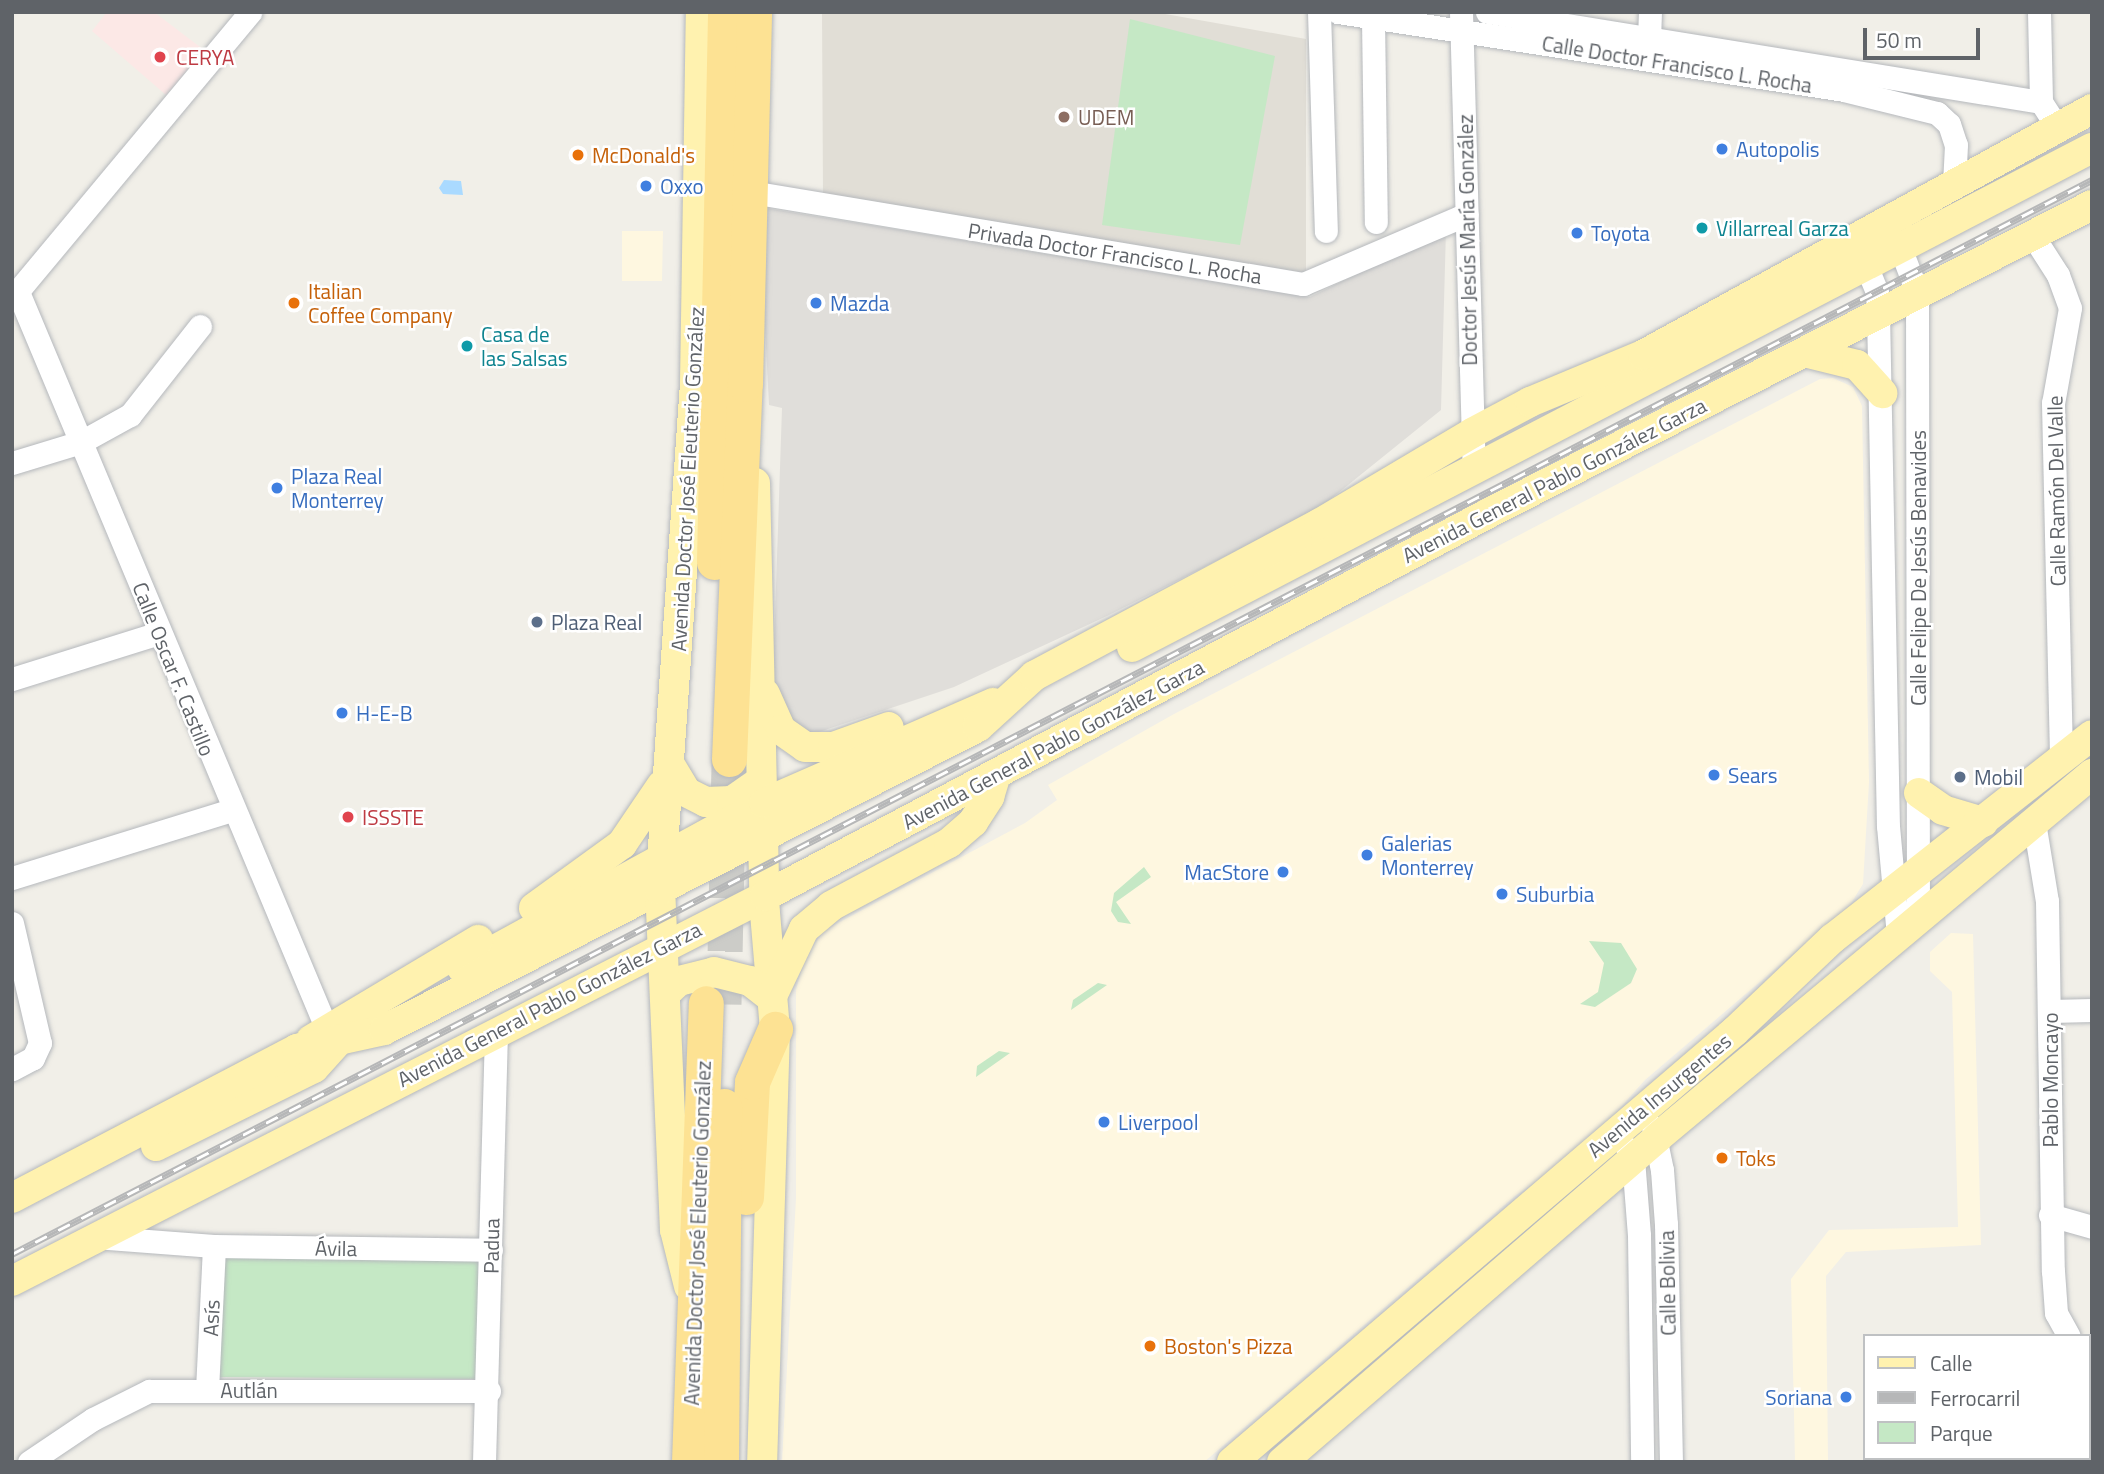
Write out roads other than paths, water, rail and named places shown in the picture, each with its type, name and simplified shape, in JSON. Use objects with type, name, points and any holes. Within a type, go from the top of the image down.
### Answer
[{"type":"highway","name":"Avenida Doctor José Eleuterio González","points":[[725,12],[719,759],[745,384],[754,12]]},
{"type":"highway","name":"Avenida Doctor José Eleuterio González","points":[[689,1462],[692,1302],[715,1004],[723,1338],[721,1462]]},
{"type":"highway","points":[[723,1338],[744,1228],[752,1082],[774,1014]]},
{"type":"main road","name":"Avenida Doctor José Eleuterio González","points":[[692,1302],[675,1230],[668,1007],[660,890],[695,383],[701,12]]},
{"type":"main road","points":[[549,911],[622,844],[646,814],[669,769],[686,792],[706,802],[732,801],[978,706],[1043,693],[1474,468],[1861,254],[1882,227],[2068,113]]},
{"type":"main road","points":[[1878,312],[1901,250],[1924,219],[1962,193],[2068,137],[2068,113]]},
{"type":"main road","points":[[329,1037],[384,1030],[978,727],[1034,676],[1330,518],[1472,433],[1534,400],[1643,355],[1861,254],[1901,250],[2092,148]]},
{"type":"main road","name":"Avenida General Pablo González Garza","points":[[12,1281],[496,1030],[765,896],[1487,514],[1808,353],[1878,312],[2092,205]]},
{"type":"main road","points":[[1808,353],[1857,365],[1882,393]]},
{"type":"main road","points":[[745,384],[753,410],[765,896],[774,1014],[762,1462]]},
{"type":"main road","points":[[761,684],[788,739],[805,747],[833,747],[932,711],[1064,649],[1105,639]]},
{"type":"main road","name":"Avenida Insurgentes","points":[[1232,1462],[1617,1129],[1735,1031],[1832,939],[2092,735]]},
{"type":"main road","points":[[774,1014],[804,929],[831,906],[949,842],[973,822],[989,797],[996,774]]},
{"type":"main road","name":"Avenida Insurgentes","points":[[1282,1462],[1658,1137],[2092,774]]},
{"type":"main road","points":[[12,1198],[297,1049],[329,1037],[549,911],[661,857],[763,791]]},
{"type":"main road","points":[[1919,793],[1942,810],[1983,822]]},
{"type":"main road","points":[[549,911],[604,920]]},
{"type":"main road","points":[[606,976],[628,977],[647,986],[668,1007],[679,981],[714,972],[750,981],[774,1014]]},
{"type":"main road","points":[[12,1220],[314,1068],[329,1037]]},
{"type":"main road","points":[[1259,1462],[1304,1422],[1335,1417]]},
{"type":"street","points":[[15,295],[250,12]]},
{"type":"street","points":[[1319,12],[1326,231]]},
{"type":"street","name":"Calle Doctor Francisco L. Rocha","points":[[1338,12],[1373,18],[1461,22],[1846,81],[1941,90],[2068,113]]},
{"type":"street","name":"Calle Doctor Francisco L. Rocha","points":[[1487,12],[1649,40],[1700,57]]},
{"type":"street","points":[[1649,40],[1650,12]]},
{"type":"street","points":[[2039,12],[2068,113]]},
{"type":"street","points":[[1373,18],[1376,222]]},
{"type":"street","name":"Doctor Jesús María González","points":[[1461,22],[1474,468]]},
{"type":"street","name":"Calle Doctor Francisco L. Rocha","points":[[1846,81],[1937,113]]},
{"type":"street","points":[[1941,90],[1937,113],[1949,124],[1956,145],[1954,185]]},
{"type":"street","name":"Privada Doctor Francisco L. Rocha","points":[[751,192],[1303,284],[1447,218],[1467,214]]},
{"type":"street","name":"Calle Felipe De Jesús Benavides","points":[[1882,227],[1901,250],[1917,292],[1920,872],[1908,928]]},
{"type":"street","name":"Calle Ramón Del Valle","points":[[2034,236],[2057,275],[2070,308],[2053,402],[2061,757]]},
{"type":"street","name":"Calle Felipe De Jesús Benavides","points":[[1861,254],[1878,312],[1882,393],[1888,825],[1895,892],[1908,928]]},
{"type":"street","name":"Calle Oscar F. Castillo","points":[[15,295],[81,442],[232,810],[329,1037]]},
{"type":"street","points":[[12,463],[81,442],[130,415],[200,326]]},
{"type":"street","points":[[12,679],[159,633]]},
{"type":"street","points":[[12,877],[232,810]]},
{"type":"street","name":"Pablo Moncayo","points":[[2034,822],[2045,879],[2050,1011],[2050,1215],[2056,1312],[2068,1334]]},
{"type":"street","points":[[12,923],[40,1042],[33,1058],[12,1069]]},
{"type":"street","points":[[2050,1011],[2092,1010]]},
{"type":"street","name":"Padua","points":[[484,1462],[489,1391],[496,1030]]},
{"type":"street","name":"Calle Bolivia","points":[[1644,1108],[1658,1137],[1666,1224],[1671,1462]]},
{"type":"street","name":"Calle Bolivia","points":[[1617,1129],[1633,1159],[1639,1235],[1642,1462]]},
{"type":"street","points":[[152,1207],[181,1244]]},
{"type":"street","points":[[2050,1215],[2092,1227]]},
{"type":"street","name":"Ávila","points":[[93,1237],[214,1246],[491,1250]]},
{"type":"street","name":"Asís","points":[[207,1390],[214,1246]]},
{"type":"street","name":"Autlán","points":[[29,1462],[93,1419],[149,1391],[489,1391]]},
{"type":"water","points":[[444,180],[461,181],[463,195],[443,194],[439,188]]},
{"type":"tunnel","points":[[724,1004],[729,759]]},
{"type":"railway","points":[[12,1254],[2092,180]]},
{"type":"place","name":"CERYA","points":[[160,57]]},
{"type":"place","name":"UDEM","points":[[1064,117]]},
{"type":"place","name":"Autopolis","points":[[1722,149]]},
{"type":"place","name":"McDonald's","points":[[578,155]]},
{"type":"place","name":"Oxxo","points":[[646,186]]},
{"type":"place","name":"Villarreal Garza","points":[[1702,228]]},
{"type":"place","name":"Toyota","points":[[1577,233]]},
{"type":"place","name":"Italian Coffee Company","points":[[294,303]]},
{"type":"place","name":"Mazda","points":[[816,303]]},
{"type":"place","name":"Casa de las Salsas","points":[[467,346]]},
{"type":"place","name":"Plaza Real Monterrey","points":[[277,488]]},
{"type":"place","name":"Plaza Real","points":[[537,622]]},
{"type":"place","name":"H-E-B","points":[[342,713]]},
{"type":"place","name":"Sears","points":[[1714,775]]},
{"type":"place","name":"Mobil","points":[[1960,777]]},
{"type":"place","name":"ISSSTE","points":[[348,817]]},
{"type":"place","name":"Galerias Monterrey","points":[[1367,855]]},
{"type":"place","name":"MacStore","points":[[1283,872]]},
{"type":"place","name":"Suburbia","points":[[1502,894]]},
{"type":"place","name":"Liverpool","points":[[1104,1122]]},
{"type":"place","name":"Toks","points":[[1722,1158]]},
{"type":"place","name":"Boston's Pizza","points":[[1150,1346]]},
{"type":"place","name":"Soriana","points":[[1846,1397]]}]
